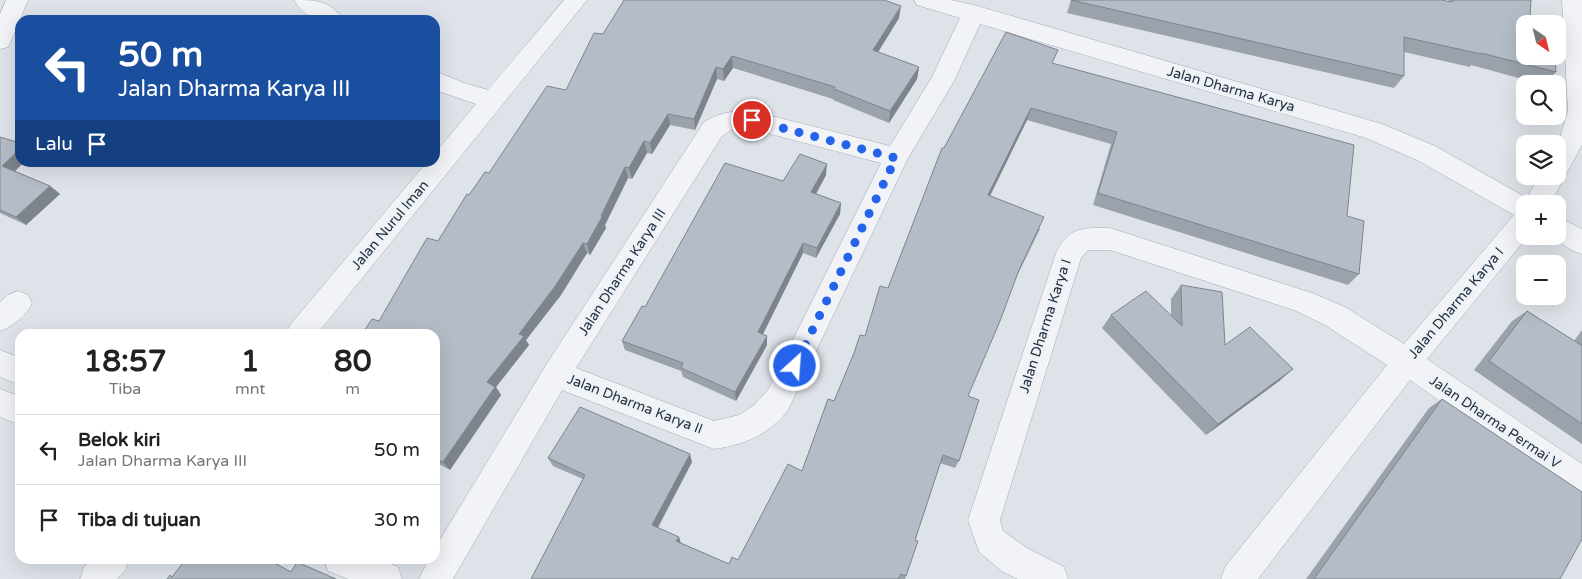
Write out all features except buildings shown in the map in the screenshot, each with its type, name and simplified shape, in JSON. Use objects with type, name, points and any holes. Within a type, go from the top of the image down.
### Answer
[{"type":"street","points":[[2,32],[17,0]]},
{"type":"street","points":[[305,0],[325,15]]},
{"type":"street","name":"Jalan Nurul Iman","points":[[440,164],[576,0]]},
{"type":"street","name":"Jalan Dharma Karya","points":[[925,0],[976,8],[1373,131],[1426,153],[1516,204]]},
{"type":"street","points":[[1566,152],[1580,111],[1573,0]]},
{"type":"street","name":"Jalan Dharma Karya II","points":[[556,374],[714,435],[732,432],[752,424],[767,413],[778,400],[896,158],[943,79],[976,8]]},
{"type":"street","points":[[440,82],[457,90],[493,100]]},
{"type":"street","name":"Jalan Dharma Karya III","points":[[435,579],[556,374],[713,129],[720,124],[734,119],[752,120],[896,158]]},
{"type":"street","name":"Jalan Nurul Iman","points":[[304,329],[438,167]]},
{"type":"street","name":"Jalan Dharma Karya I","points":[[1237,579],[1407,362],[1516,232]]},
{"type":"street","points":[[1566,233],[1582,243]]},
{"type":"street","name":"Jalan Dharma Karya I","points":[[1052,579],[1015,560],[990,540],[984,520],[1069,253],[1082,239],[1110,239],[1302,301],[1335,316],[1407,362]]},
{"type":"street","name":"Jalan Dharma Permai V","points":[[1407,362],[1582,482]]},
{"type":"street","points":[[0,364],[15,370]]},
{"type":"street","points":[[0,403],[15,408]]},
{"type":"street","points":[[96,579],[109,564]]},
{"type":"street","points":[[352,564],[386,579]]},
{"type":"route","points":[[752,120],[896,158],[795,366]]}]
